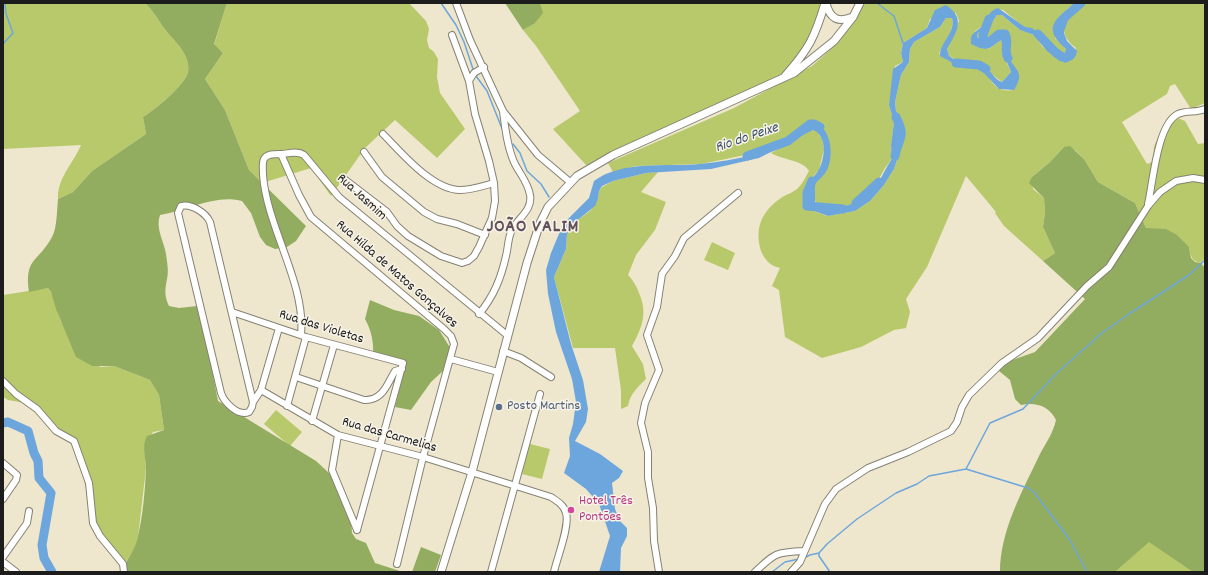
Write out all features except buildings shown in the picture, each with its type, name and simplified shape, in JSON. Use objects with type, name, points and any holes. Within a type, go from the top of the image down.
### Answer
[{"type":"main road","points":[[826,3],[832,17],[838,20],[853,17]]},
{"type":"main road","points":[[781,80],[810,45],[826,3]]},
{"type":"main road","points":[[441,572],[472,472],[507,335],[540,223],[548,207],[570,182],[585,171],[627,148],[794,73],[834,41],[853,17],[860,3]]},
{"type":"street","points":[[456,3],[475,52],[484,67],[503,111],[513,156],[528,187],[530,201],[525,213],[511,233],[492,298],[479,314]]},
{"type":"street","points":[[344,180],[387,212],[408,236],[447,260],[462,263],[468,261],[479,247],[495,207],[494,184],[469,81],[452,35]]},
{"type":"street","points":[[469,81],[474,73],[484,67]]},
{"type":"street","points":[[1148,206],[1162,136],[1168,122],[1178,114],[1186,111],[1196,112],[1205,109]]},
{"type":"street","points":[[503,111],[538,155],[570,182]]},
{"type":"street","points":[[383,134],[425,174],[442,185],[460,190],[494,184]]},
{"type":"street","points":[[364,152],[382,177],[424,212],[437,219],[457,224],[485,235]]},
{"type":"street","name":"Rua Jasmim","points":[[304,336],[300,306],[267,205],[264,184],[264,159],[269,155],[300,153],[306,156],[339,197],[479,314],[507,335]]},
{"type":"street","name":"Rua Hilda de Matos Gonçalves","points":[[281,154],[299,195],[311,217],[444,329],[451,336],[454,344],[423,457],[397,564]]},
{"type":"street","points":[[791,572],[802,556],[829,498],[845,482],[868,468],[908,452],[951,431],[962,407],[973,391],[1002,363],[1038,338],[1087,286],[1109,267],[1148,206],[1160,192],[1176,181],[1193,178],[1205,180]]},
{"type":"street","points":[[659,572],[654,540],[653,508],[648,478],[648,452],[642,433],[641,423],[645,403],[659,370],[647,335],[657,307],[662,274],[675,256],[684,238],[738,193]]},
{"type":"street","points":[[253,402],[209,219],[197,209],[182,205],[178,213],[221,393],[228,405],[243,413],[247,413],[251,410],[253,402],[261,390],[279,328]]},
{"type":"street","name":"Rua das Violetas","points":[[232,312],[402,366]]},
{"type":"street","points":[[287,406],[296,376],[304,336]]},
{"type":"street","points":[[312,421],[334,345]]},
{"type":"street","points":[[503,351],[521,358],[551,377]]},
{"type":"street","points":[[451,359],[498,372]]},
{"type":"street","points":[[296,376],[364,400],[373,400],[382,394],[396,371],[402,366]]},
{"type":"street","points":[[338,435],[332,470],[357,530],[402,366]]},
{"type":"street","points":[[3,381],[23,400],[37,409],[56,431],[74,441],[89,483],[93,522],[100,536],[123,564],[124,572]]},
{"type":"street","name":"Rua das Carmelias","points":[[261,390],[338,435],[423,457],[551,497],[558,502],[566,514],[566,523],[554,572]]},
{"type":"street","points":[[491,572],[540,394]]},
{"type":"street","points":[[3,463],[17,475],[16,480],[3,499]]},
{"type":"street","points":[[3,557],[27,523],[29,511]]},
{"type":"street","points":[[755,572],[775,554],[786,551],[802,556]]},
{"type":"street","points":[[3,562],[16,572]]},
{"type":"green space","points":[[3,3],[145,3],[180,47],[187,61],[188,72],[181,84],[162,103],[143,117],[146,134],[92,171],[73,192],[58,199],[60,184],[81,145],[3,149]]},
{"type":"green space","points":[[145,3],[227,3],[214,44],[223,53],[205,79],[225,110],[249,170],[306,226],[296,241],[287,247],[275,249],[266,245],[260,237],[251,213],[242,201],[232,199],[211,201],[160,215],[159,230],[165,249],[168,266],[165,292],[169,306],[179,308],[197,306],[200,309],[218,401],[316,461],[342,485],[350,504],[352,533],[356,539],[366,543],[375,563],[403,572],[122,572],[137,541],[141,520],[146,469],[144,448],[145,440],[147,436],[164,430],[159,395],[150,380],[114,366],[92,366],[76,357],[56,309],[51,292],[48,288],[29,292],[28,281],[31,266],[54,233],[58,199],[73,192],[92,171],[146,134],[143,117],[155,109],[176,90],[186,77],[188,68],[183,51]]},
{"type":"green space","points":[[227,3],[409,3],[426,21],[429,29],[427,40],[429,48],[434,52],[438,59],[437,77],[440,93],[465,129],[437,158],[395,120],[365,148],[331,196],[311,168],[262,183],[249,170],[225,110],[205,79],[223,53],[214,45]]},
{"type":"green space","points":[[505,3],[540,3],[543,13],[534,24],[523,30]]},
{"type":"green space","points":[[540,3],[822,3],[815,24],[802,52],[781,75],[587,166],[553,129],[580,111],[536,46],[523,30],[534,24]]},
{"type":"green space","points":[[865,3],[1076,3],[1067,9],[1055,38],[1066,49],[1064,56],[1054,51],[1003,10],[996,9],[975,31],[973,45],[988,48],[994,46],[1001,39],[1005,59],[1011,72],[1002,82],[978,64],[974,66],[949,56],[947,49],[959,21],[956,13],[930,19],[927,28],[903,43],[901,53],[903,62],[895,66],[889,105],[894,122],[891,145],[892,159],[875,186],[854,204],[840,208],[820,208],[813,198],[815,184],[828,160],[829,142],[826,134],[821,128],[812,123],[779,145],[765,151],[701,164],[636,166],[613,172],[608,163],[734,108],[812,66],[831,49],[847,30]]},
{"type":"green space","points":[[1085,3],[1202,3],[1205,6],[1205,103],[1191,109],[1175,84],[1170,86],[1167,94],[1122,122],[1147,164],[1155,161],[1155,144],[1168,126],[1178,118],[1185,121],[1198,144],[1205,143],[1205,258],[1201,263],[1193,259],[1189,247],[1146,228],[1135,203],[1098,182],[1084,159],[1075,150],[1064,147],[1049,163],[1032,177],[1033,189],[1044,198],[1045,212],[1043,227],[1055,253],[1043,261],[1004,226],[995,213],[996,212],[966,176],[927,267],[906,299],[910,312],[906,328],[894,330],[861,347],[822,358],[785,337],[779,290],[772,286],[780,268],[766,260],[761,251],[758,235],[759,228],[764,214],[774,203],[797,189],[802,184],[809,171],[806,167],[797,162],[771,153],[811,130],[816,130],[822,139],[824,149],[819,170],[809,181],[806,208],[827,216],[855,211],[870,201],[884,185],[894,169],[899,154],[902,121],[896,111],[895,102],[901,75],[909,62],[910,49],[914,42],[940,27],[946,18],[952,18],[952,28],[939,54],[971,68],[980,69],[994,85],[1002,90],[1014,90],[1011,61],[1007,50],[1007,39],[990,36],[986,38],[977,37],[978,33],[990,25],[997,15],[1002,15],[1020,30],[1034,35],[1043,47],[1065,63],[1076,48],[1066,38],[1064,30],[1065,16],[1082,7]]},
{"type":"green space","points":[[1070,146],[1084,159],[1098,182],[1135,203],[1146,228],[1166,229],[1177,235],[1189,247],[1191,258],[1195,262],[1201,263],[1205,268],[1205,572],[1193,572],[1149,542],[1115,572],[1000,572],[1004,542],[1013,512],[1051,434],[1056,420],[1050,411],[1042,406],[1032,404],[1021,405],[1015,399],[1010,380],[999,371],[1004,363],[1035,352],[1085,299],[1043,261],[1055,253],[1043,227],[1045,212],[1044,198],[1029,183],[1032,177],[1049,163],[1064,147]]},
{"type":"green space","points":[[658,172],[641,192],[666,202],[655,230],[636,255],[628,275],[637,288],[642,300],[643,320],[639,333],[632,346],[643,364],[646,379],[632,395],[628,406],[621,409],[621,390],[615,348],[573,348],[554,277],[566,249],[567,234],[574,223],[591,210],[598,199],[599,191],[602,187],[613,181],[646,173]]},
{"type":"green space","points":[[712,242],[735,253],[728,270],[704,260]]},
{"type":"green space","points":[[48,288],[53,296],[61,321],[66,330],[100,367],[114,366],[150,380],[159,395],[164,430],[153,432],[144,448],[146,468],[138,537],[136,547],[125,563],[90,523],[91,506],[74,443],[42,414],[25,403],[8,400],[3,397],[3,295]]},
{"type":"green space","points":[[370,300],[394,310],[419,316],[439,330],[449,346],[450,354],[444,370],[431,382],[411,410],[395,407],[405,365],[373,358],[372,338],[365,319]]},
{"type":"green space","points":[[276,410],[302,432],[290,446],[264,424]]},
{"type":"green space","points":[[530,444],[550,449],[542,479],[522,474]]},
{"type":"green space","points":[[1149,541],[1188,568],[1193,572],[1115,572]]},
{"type":"green space","points":[[421,547],[441,555],[435,572],[412,572]]},
{"type":"water","points":[[1076,3],[1085,3],[1078,10],[1065,16],[1064,33],[1067,41],[1077,51],[1075,58],[1065,63],[1047,51],[1034,35],[1020,30],[1002,15],[997,15],[990,25],[978,33],[977,37],[980,38],[1002,34],[1006,35],[1007,52],[1009,58],[1019,74],[1018,83],[1014,90],[999,89],[980,69],[955,64],[940,56],[940,51],[952,28],[952,18],[946,18],[940,27],[914,42],[910,49],[909,62],[901,75],[895,102],[896,111],[902,121],[899,154],[894,169],[884,185],[870,201],[855,211],[828,216],[806,208],[809,183],[817,173],[822,161],[824,149],[821,137],[813,130],[759,158],[711,169],[646,173],[613,181],[602,186],[595,206],[574,223],[567,234],[566,249],[554,277],[571,344],[583,380],[588,409],[586,422],[575,441],[600,454],[623,471],[619,478],[612,483],[615,509],[620,521],[627,528],[627,536],[621,548],[620,572],[599,572],[610,536],[599,504],[586,489],[564,473],[570,456],[569,438],[573,424],[576,402],[572,379],[556,332],[548,294],[546,270],[561,229],[565,222],[589,198],[594,181],[605,174],[631,167],[700,164],[758,154],[774,148],[794,136],[812,122],[824,129],[830,142],[831,150],[827,170],[815,184],[815,202],[820,208],[837,208],[852,204],[867,196],[873,190],[892,159],[891,145],[894,122],[889,105],[893,69],[903,62],[901,53],[903,43],[927,28],[935,10],[946,5],[956,15],[958,20],[958,26],[954,37],[947,49],[949,56],[964,63],[981,63],[999,81],[1002,82],[1011,72],[1004,55],[1001,40],[987,49],[971,44],[972,35],[983,25],[990,13],[998,8],[1025,27],[1032,28],[1049,47],[1064,55],[1066,49],[1054,35],[1054,23],[1063,13]]},
{"type":"waterway","points":[[3,44],[13,33],[6,14],[5,3]]},
{"type":"waterway","points":[[441,3],[456,25],[464,42],[473,69]]},
{"type":"waterway","points":[[877,3],[894,16],[903,43]]},
{"type":"waterway","name":"Rio do Peixe","points":[[1061,27],[1064,18],[1081,3]]},
{"type":"waterway","name":"Rio do Peixe","points":[[989,19],[983,35],[984,40],[988,43],[999,34],[1005,34],[1007,40],[1006,52],[1008,58]]},
{"type":"waterway","name":"Rio do Peixe","points":[[1038,34],[1055,52],[1062,57]]},
{"type":"waterway","name":"Rio do Peixe","points":[[956,63],[979,65],[986,69]]},
{"type":"waterway","points":[[476,76],[487,91],[503,131]]},
{"type":"waterway","name":"Rio do Peixe","points":[[895,156],[901,138],[901,130],[896,117]]},
{"type":"waterway","name":"Rio do Peixe","points":[[747,156],[788,141],[810,124],[820,127]]},
{"type":"waterway","points":[[513,144],[520,153],[527,171],[541,184],[549,197]]},
{"type":"waterway","name":"Rio do Peixe","points":[[812,181],[807,193],[807,206],[843,209]]},
{"type":"waterway","name":"Rio do Peixe","points":[[856,203],[879,182]]},
{"type":"waterway","points":[[966,469],[990,423],[1023,409],[1057,373],[1102,333],[1189,275],[1205,260]]},
{"type":"waterway","points":[[3,423],[8,422],[28,431],[34,453],[38,461],[39,478],[51,493],[42,545],[44,558],[52,572]]},
{"type":"waterway","points":[[802,559],[819,553],[827,544],[857,519],[896,493],[917,484],[929,476],[966,469],[1028,488],[1034,492],[1070,540],[1087,572]]},
{"type":"waterway","points":[[819,553],[819,556],[830,572]]},
{"type":"waterway","points":[[772,572],[785,562],[799,559]]},
{"type":"place","name":"Posto Martins","points":[[499,407]]},
{"type":"place","name":"Hotel Três Pontões","points":[[571,510]]},
{"type":"district","name":"JOÃO VALIM","points":[[533,229]]}]
